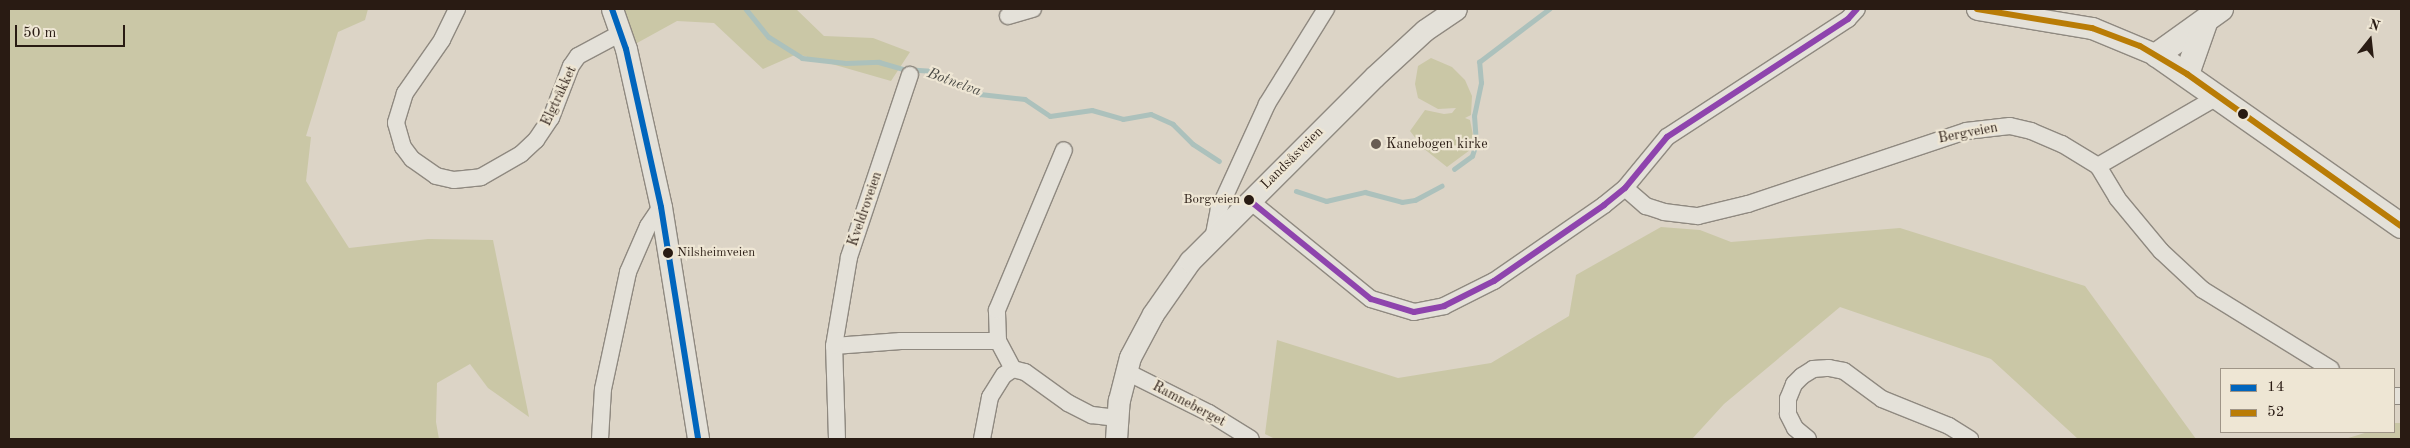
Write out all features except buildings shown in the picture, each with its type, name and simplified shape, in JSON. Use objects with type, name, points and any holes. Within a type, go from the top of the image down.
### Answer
[{"type":"main road","points":[[2213,16],[2157,55],[2187,74],[2401,226]]},
{"type":"main road","points":[[2187,74],[2213,16]]},
{"type":"street","name":"Elgtråkket","points":[[457,9],[442,40],[404,93],[396,122],[403,147],[412,160],[436,176],[454,180],[481,177],[521,154],[536,140],[551,118],[571,66],[578,56],[621,33]]},
{"type":"street","points":[[612,9],[621,33],[661,207],[698,439]]},
{"type":"street","points":[[1008,16],[1033,9]]},
{"type":"street","points":[[1214,234],[1219,209],[1267,104],[1326,9]]},
{"type":"street","name":"Landsåsveien","points":[[1116,439],[1117,418],[1126,371],[1135,346],[1164,298],[1190,261],[1214,234],[1407,46],[1456,9]]},
{"type":"street","points":[[1249,200],[1371,299],[1414,312],[1444,306],[1483,288],[1626,188],[1666,137],[1848,19],[1857,9]]},
{"type":"street","points":[[1977,9],[2092,28],[2157,55]]},
{"type":"street","name":"Kveldroveien","points":[[837,439],[834,346],[849,257],[910,75]]},
{"type":"street","points":[[2098,166],[2217,97]]},
{"type":"street","name":"Bergveien","points":[[1626,188],[1646,206],[1664,212],[1691,216],[1713,213],[1812,183],[1938,138],[1990,126],[2031,130],[2062,144],[2098,166],[2117,198],[2155,243],[2203,290],[2329,368]]},
{"type":"street","points":[[1013,369],[998,341],[995,323],[1000,299],[1064,150]]},
{"type":"street","points":[[600,439],[603,389],[628,272],[640,242],[661,207]]},
{"type":"street","points":[[834,346],[901,341],[998,341]]},
{"type":"street","points":[[1808,439],[1795,428],[1788,414],[1788,399],[1794,384],[1802,376],[1813,369],[1829,368],[1844,372],[1882,398],[1949,426],[1970,439]]},
{"type":"street","points":[[982,439],[990,397],[1004,375],[1013,369],[1025,372],[1068,403],[1092,415],[1117,418]]},
{"type":"street","name":"Ramneberget","points":[[1126,371],[1209,414],[1251,439]]},
{"type":"shaded area","points":[[9,9],[368,9],[365,20],[338,32],[306,136],[311,137],[306,181],[349,248],[428,239],[493,240],[529,417],[488,388],[470,364],[437,383],[436,422],[439,439],[9,439]]},
{"type":"shaded area","points":[[614,9],[796,9],[824,36],[873,38],[910,52],[891,81],[797,54],[763,69],[714,23],[677,21],[628,48]]},
{"type":"shaded area","points":[[1431,58],[1452,67],[1465,80],[1472,96],[1471,115],[1465,118],[1470,120],[1474,140],[1470,150],[1447,167],[1423,148],[1410,131],[1425,110],[1444,114],[1452,113],[1456,108],[1438,109],[1418,98],[1415,84],[1418,66]]},
{"type":"shaded area","points":[[1661,227],[1700,230],[1731,242],[1900,228],[2085,286],[2196,439],[2078,439],[1991,359],[1840,307],[1724,404],[1692,439],[1275,439],[1265,434],[1277,340],[1398,378],[1491,363],[1569,316],[1576,275]]},
{"type":"shaded area","points":[[2395,423],[2401,423],[2401,439],[2345,439],[2365,433],[2395,433]]},
{"type":"waterway","name":"Botnelva","points":[[746,9],[769,37],[802,58],[846,63],[879,62],[904,69],[930,71],[980,94],[1025,99],[1050,116],[1092,110],[1123,119],[1151,114],[1173,124],[1193,144],[1219,161]]},
{"type":"waterway","name":"Botnelva","points":[[1454,169],[1472,156],[1476,144],[1474,116],[1481,83],[1479,62],[1549,9]]},
{"type":"waterway","name":"Botnelva","points":[[1296,191],[1326,201],[1365,192],[1402,202],[1415,200],[1441,186]]},
{"type":"transit line","name":"14","points":[[612,9],[626,49],[661,207],[698,439]]},
{"type":"transit line","points":[[1249,200],[1371,299],[1414,312],[1444,306],[1494,281],[1604,205],[1625,188],[1667,137],[1848,19],[1857,9]]},
{"type":"transit line","name":"52","points":[[1977,9],[2092,28],[2140,46],[2187,74],[2401,226]]},
{"type":"place","name":"Kanebogen kirke","points":[[1376,144]]},
{"type":"place","name":"Borgveien","points":[[1249,200]]},
{"type":"place","name":"Nilsheimveien","points":[[668,253]]}]
